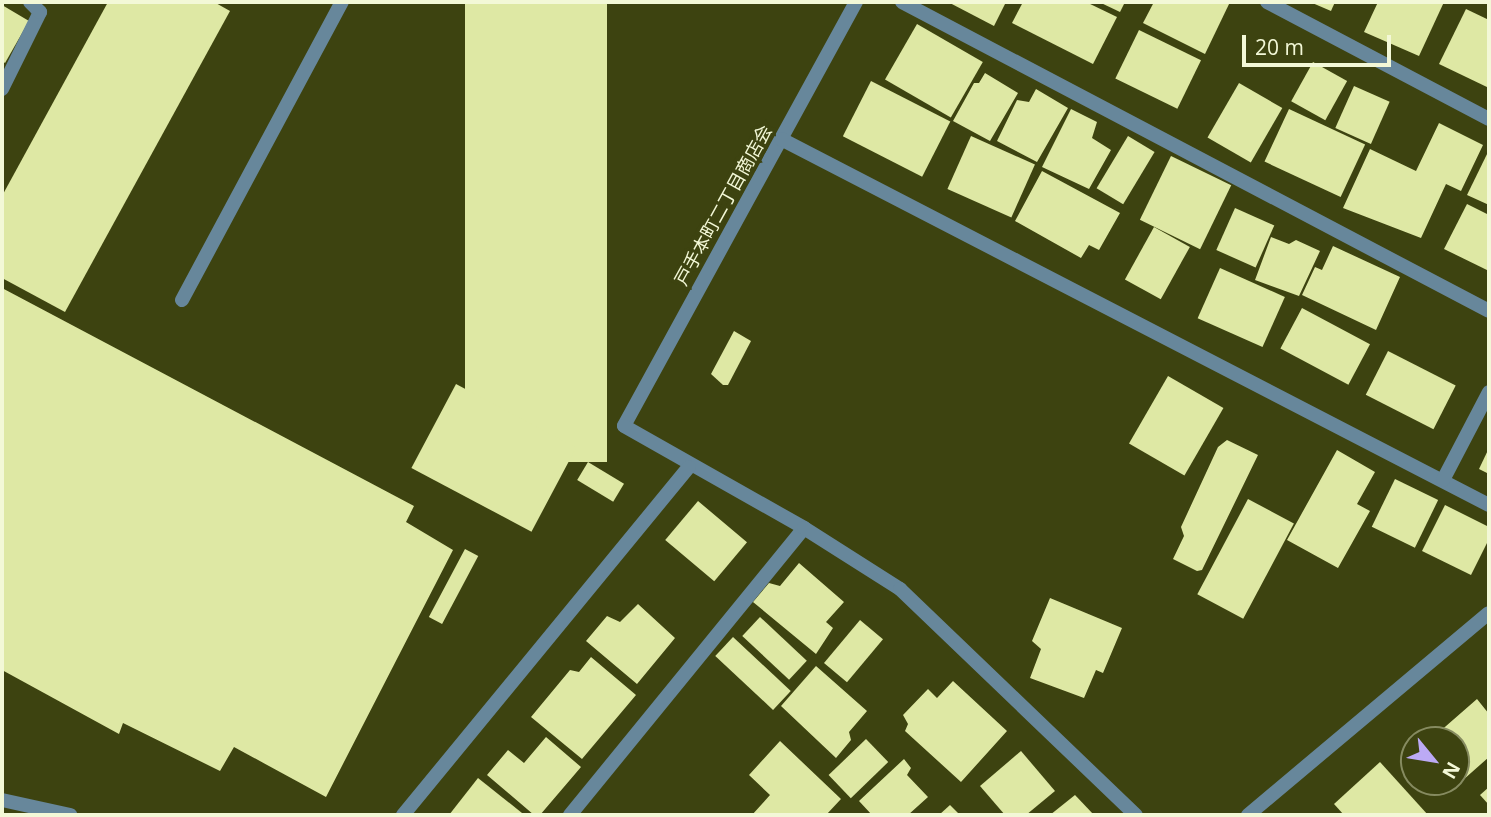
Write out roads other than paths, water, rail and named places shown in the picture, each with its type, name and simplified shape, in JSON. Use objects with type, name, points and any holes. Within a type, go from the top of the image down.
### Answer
[{"type":"street","points":[[2,89],[40,12],[30,2]]},
{"type":"street","points":[[182,300],[342,2]]},
{"type":"street","name":"戸手本町二丁目商店会","points":[[689,467],[624,426],[856,2]]},
{"type":"street","points":[[902,2],[1489,311]]},
{"type":"street","points":[[1267,2],[1489,119]]},
{"type":"street","points":[[781,139],[1489,505]]},
{"type":"street","points":[[1443,480],[1489,392]]},
{"type":"street","points":[[403,815],[689,467],[804,527],[900,589],[1136,815]]},
{"type":"street","points":[[570,815],[804,527]]},
{"type":"street","points":[[1248,815],[1489,613]]},
{"type":"street","points":[[2,800],[70,815]]}]
